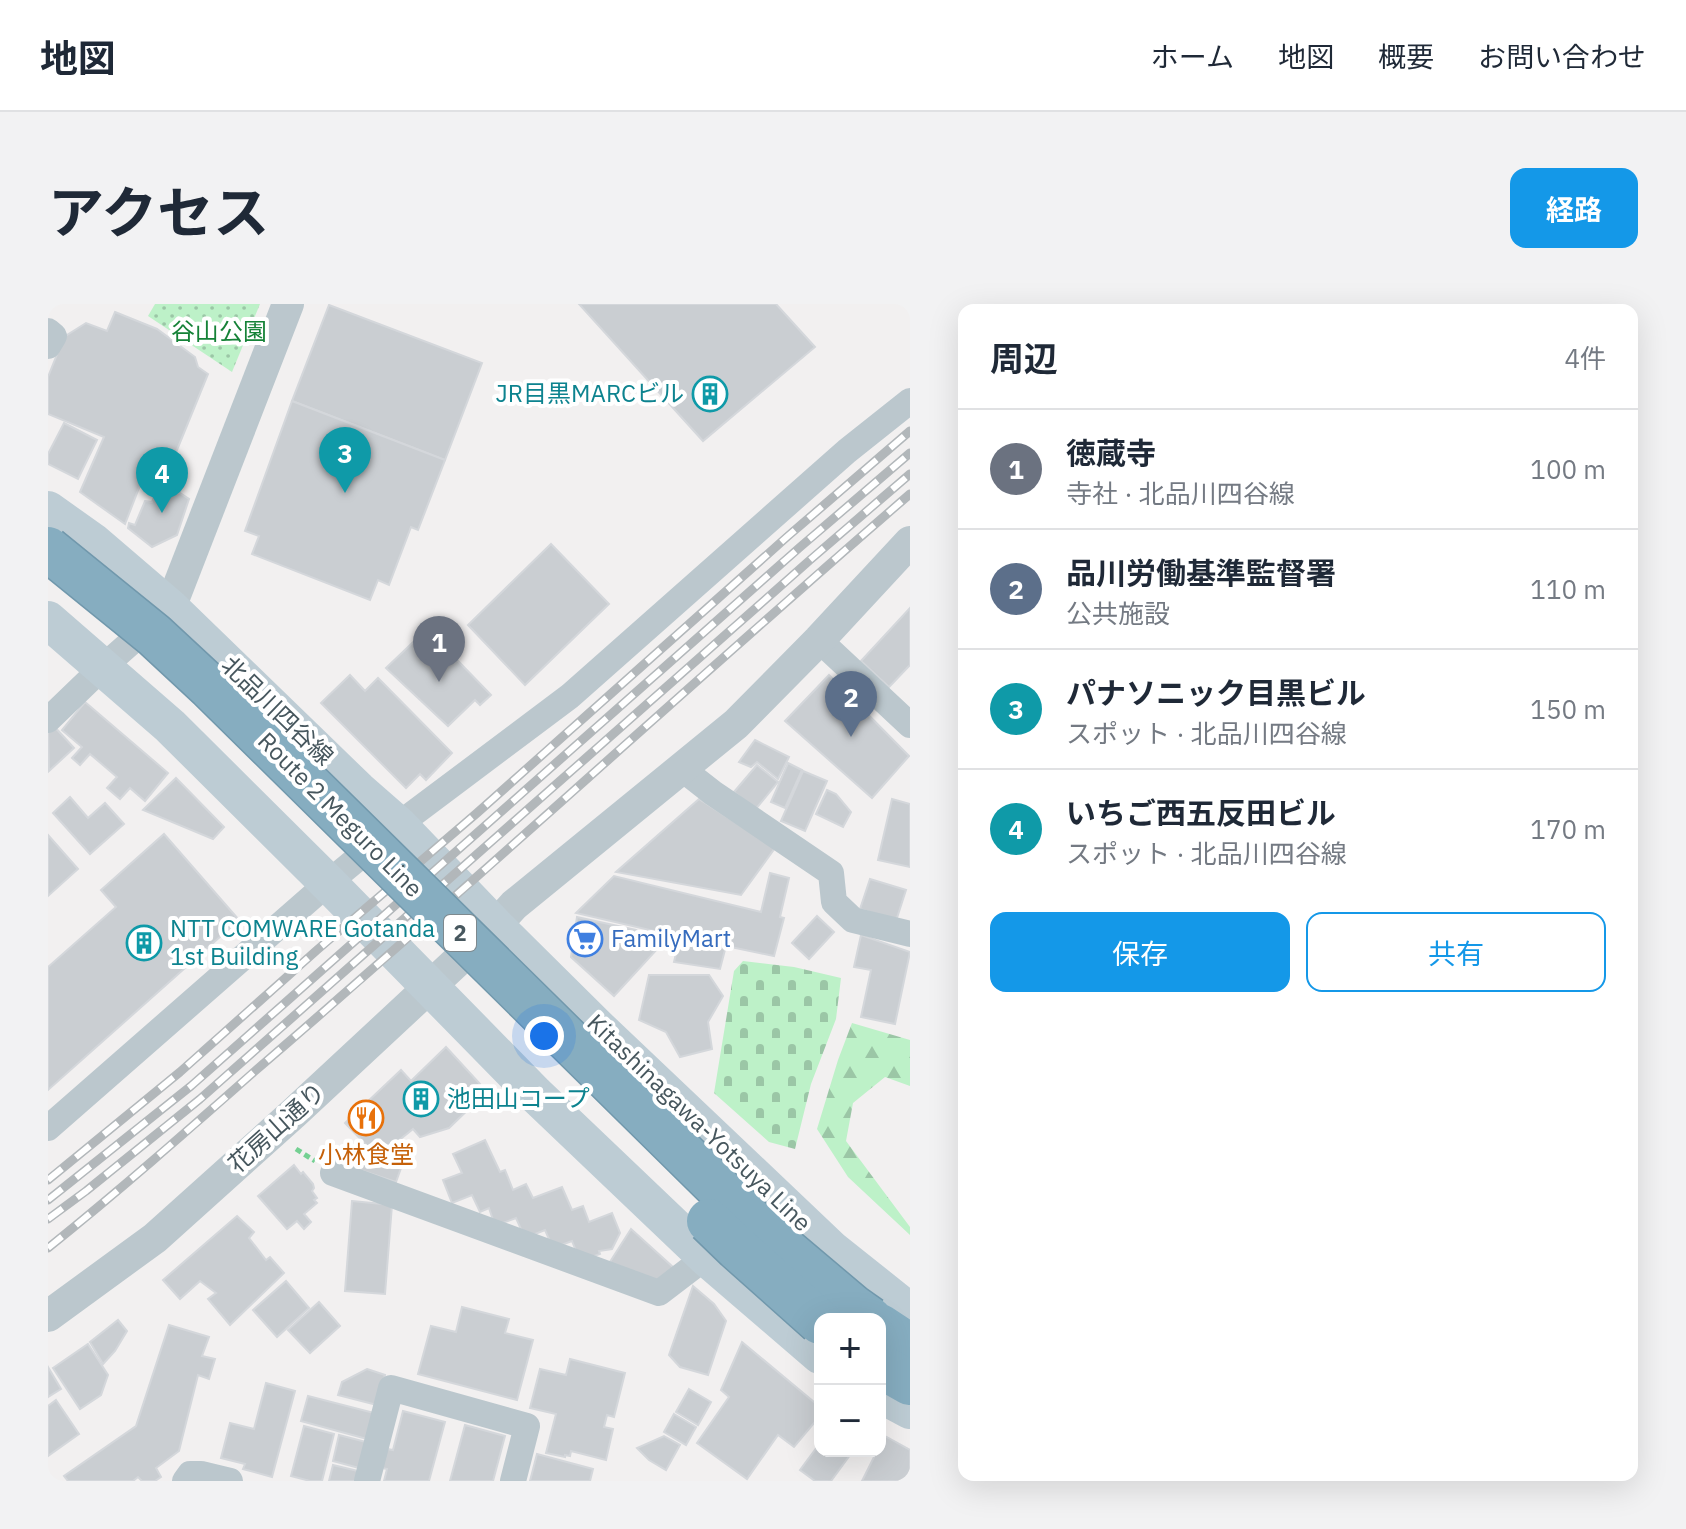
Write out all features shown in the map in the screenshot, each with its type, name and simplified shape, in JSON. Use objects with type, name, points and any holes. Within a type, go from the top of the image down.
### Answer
[{"type":"highway","name":"Route 2 Meguro Line","points":[[48,549],[154,635],[199,677],[756,1225],[862,1313]]},
{"type":"highway","name":"Route 2 Meguro Line","points":[[48,587],[188,704],[737,1248],[814,1317]]},
{"type":"highway","points":[[886,1330],[910,1346]]},
{"type":"highway","points":[[886,1369],[910,1383]]},
{"type":"main road","name":"北品川四谷線","points":[[48,510],[93,542],[170,608],[398,825],[495,926]]},
{"type":"main road","points":[[48,620],[170,726],[535,1094],[706,1257],[814,1350]]},
{"type":"main road","name":"Kitashinagawa-Yotsuya Line","points":[[495,926],[831,1249],[910,1312]]},
{"type":"main road","points":[[886,1397],[910,1410]]},
{"type":"street","points":[[48,720],[170,608],[288,304]]},
{"type":"street","points":[[48,331],[54,336],[48,346]]},
{"type":"street","points":[[48,1128],[328,883],[398,825],[570,696],[847,451],[910,401]]},
{"type":"street","name":"花房山通り","points":[[48,1316],[155,1238],[272,1133],[514,905],[736,724],[910,542]]},
{"type":"street","points":[[819,640],[910,725]]},
{"type":"street","points":[[681,768],[831,873],[834,902],[853,920],[910,934]]},
{"type":"street","points":[[333,1173],[659,1293],[706,1257]]},
{"type":"street","points":[[367,1481],[391,1388],[527,1426],[513,1481]]},
{"type":"street","points":[[185,1481],[190,1474],[230,1481]]},
{"type":"path","points":[[272,1133],[333,1173]]},
{"type":"green space","name":"谷山公園","points":[[155,304],[260,304],[232,372],[148,316]]},
{"type":"green space","points":[[743,961],[794,967],[841,978],[836,1019],[811,1084],[795,1149],[769,1142],[714,1093],[734,971]]},
{"type":"green space","points":[[852,1023],[910,1040],[910,1086],[885,1077],[853,1103],[846,1141],[910,1227],[910,1235],[848,1177],[817,1129]]},
{"type":"building","name":"JR目黒MARCビル","points":[[579,304],[776,304],[815,347],[703,441]]},
{"type":"building","points":[[329,305],[482,363],[445,460],[292,401]]},
{"type":"building","points":[[115,312],[157,329],[195,357],[198,367],[208,374],[166,477],[146,470],[125,524],[80,492],[104,437],[48,414],[48,377],[64,337],[86,323],[107,331]]},
{"type":"building","points":[[292,401],[445,460],[418,530],[411,527],[389,585],[378,580],[370,600],[252,554],[259,536],[245,531]]},
{"type":"building","points":[[64,423],[97,440],[78,479],[48,464],[48,454]]},
{"type":"building","points":[[157,490],[180,493],[189,499],[177,535],[152,547],[128,528],[129,523],[135,525],[145,501],[152,502]]},
{"type":"building","points":[[551,544],[609,604],[525,685],[468,625]]},
{"type":"building","points":[[910,608],[910,665],[889,687],[861,661]]},
{"type":"building","points":[[427,629],[491,695],[480,705],[475,700],[448,726],[386,668]]},
{"type":"building","points":[[350,675],[365,691],[378,678],[452,753],[426,780],[420,774],[406,788],[321,703]]},
{"type":"building","points":[[829,675],[909,756],[872,798],[785,721]]},
{"type":"building","points":[[85,702],[168,773],[145,801],[130,788],[120,799],[107,788],[117,777],[90,754],[80,765],[72,758],[82,747],[62,730]]},
{"type":"building","points":[[52,724],[74,748],[49,771],[48,728]]},
{"type":"building","points":[[755,740],[789,757],[778,779],[757,762],[751,767],[739,762]]},
{"type":"building","points":[[788,763],[802,770],[785,808],[771,802]]},
{"type":"building","points":[[757,765],[778,782],[755,810],[734,792]]},
{"type":"building","points":[[803,771],[827,781],[805,831],[781,821]]},
{"type":"building","points":[[176,778],[224,827],[213,839],[143,810]]},
{"type":"building","points":[[827,790],[836,794],[851,812],[843,827],[816,814]]},
{"type":"building","points":[[70,797],[88,818],[105,803],[124,824],[90,854],[53,813]]},
{"type":"building","points":[[699,799],[775,848],[741,895],[616,872]]},
{"type":"building","points":[[892,799],[910,804],[910,867],[878,860]]},
{"type":"building","name":"NTT COMWARE Gotanda 1st Building","points":[[164,834],[239,920],[48,1090],[48,967],[116,907],[101,890]]},
{"type":"building","points":[[48,835],[78,869],[48,896]]},
{"type":"building","points":[[770,873],[789,878],[780,917],[784,918],[774,956],[726,946],[720,969],[674,962],[680,937],[576,913],[614,876],[761,912]]},
{"type":"building","points":[[870,879],[906,890],[896,921],[860,909]]},
{"type":"building","points":[[817,916],[834,932],[809,959],[792,943]]},
{"type":"building","points":[[577,917],[636,930],[660,946],[614,996],[571,957]]},
{"type":"building","points":[[861,935],[910,952],[895,1024],[861,1017],[871,970],[854,967]]},
{"type":"building","points":[[649,975],[709,975],[723,996],[708,1022],[712,1049],[680,1057],[666,1032],[639,1020]]},
{"type":"building","name":"池田山コープ","points":[[446,1047],[480,1084],[468,1095],[475,1103],[449,1128],[420,1137],[413,1129],[393,1145],[373,1152],[345,1123],[401,1070],[411,1081]]},
{"type":"building","points":[[485,1140],[500,1172],[505,1170],[513,1190],[526,1184],[533,1198],[562,1187],[572,1210],[583,1206],[589,1222],[612,1213],[620,1233],[612,1249],[599,1251],[600,1254],[580,1261],[572,1241],[553,1248],[545,1230],[525,1238],[516,1218],[495,1226],[489,1208],[480,1212],[472,1195],[452,1203],[443,1180],[462,1173],[453,1154]]},
{"type":"building","points":[[392,1149],[406,1154],[396,1182],[354,1168]]},
{"type":"building","points":[[294,1165],[313,1184],[312,1191],[317,1198],[314,1200],[317,1203],[304,1214],[311,1222],[304,1229],[297,1221],[287,1229],[258,1196]]},
{"type":"building","points":[[352,1201],[392,1205],[385,1294],[345,1291]]},
{"type":"building","points":[[237,1216],[254,1232],[249,1238],[266,1260],[270,1257],[284,1273],[230,1325],[208,1299],[216,1293],[200,1281],[180,1299],[163,1280]]},
{"type":"building","points":[[631,1229],[674,1268],[652,1283],[608,1265]]},
{"type":"building","points":[[286,1281],[309,1308],[277,1337],[253,1310]]},
{"type":"building","points":[[693,1286],[714,1304],[726,1321],[708,1375],[680,1367],[669,1355]]},
{"type":"building","points":[[319,1302],[340,1326],[310,1353],[288,1330]]},
{"type":"building","points":[[462,1307],[509,1319],[505,1333],[533,1340],[517,1400],[418,1374],[431,1326],[456,1332]]},
{"type":"building","points":[[118,1320],[127,1331],[103,1364],[90,1342]]},
{"type":"building","points":[[169,1325],[209,1337],[202,1356],[215,1359],[209,1379],[198,1375],[179,1451],[156,1468],[161,1477],[155,1481],[142,1481],[138,1477],[133,1481],[68,1481],[64,1476],[136,1426]]},
{"type":"building","points":[[742,1342],[814,1402],[814,1423],[794,1447],[778,1435],[747,1479],[697,1443],[729,1397],[721,1390]]},
{"type":"building","points":[[88,1344],[108,1375],[101,1395],[80,1409],[53,1368]]},
{"type":"building","points":[[570,1359],[625,1373],[614,1417],[607,1415],[604,1427],[613,1429],[606,1460],[571,1451],[570,1456],[565,1457],[546,1453],[556,1414],[530,1408],[540,1369],[566,1375]]},
{"type":"building","points":[[48,1367],[61,1389],[48,1397]]},
{"type":"building","points":[[367,1369],[385,1375],[377,1405],[338,1395],[342,1382]]},
{"type":"building","points":[[266,1383],[295,1391],[272,1477],[243,1469],[245,1464],[221,1458],[230,1423],[254,1429]]},
{"type":"building","points":[[689,1389],[711,1402],[698,1425],[676,1412]]},
{"type":"building","points":[[308,1396],[374,1413],[367,1439],[301,1421]]},
{"type":"building","points":[[56,1400],[79,1434],[48,1456],[48,1406]]},
{"type":"building","points":[[403,1411],[445,1422],[429,1481],[384,1481],[387,1469],[382,1468],[387,1449],[393,1450]]},
{"type":"building","points":[[674,1414],[696,1427],[686,1445],[664,1432]]},
{"type":"building","points":[[465,1425],[505,1436],[493,1481],[450,1481]]},
{"type":"building","points":[[304,1426],[334,1434],[322,1481],[291,1476]]},
{"type":"building","points":[[339,1435],[366,1442],[359,1468],[333,1461]]},
{"type":"building","points":[[664,1436],[680,1445],[666,1470],[637,1448]]},
{"type":"building","points":[[886,1437],[910,1450],[910,1481],[862,1481],[874,1457],[886,1457]]},
{"type":"building","points":[[814,1451],[814,1457],[849,1457],[831,1481],[815,1481],[800,1470]]},
{"type":"building","points":[[537,1454],[593,1469],[590,1481],[530,1481]]},
{"type":"building","points":[[333,1465],[362,1472],[359,1481],[329,1481]]},
{"type":"railway","points":[[48,1180],[180,1072],[910,431]]},
{"type":"railway","points":[[48,1200],[191,1086],[910,453]]},
{"type":"railway","points":[[48,1219],[200,1099],[910,474]]},
{"type":"railway","points":[[48,1248],[153,1161],[910,494]]},
{"type":"place","name":"JR目黒MARCビル","points":[[710,394]]},
{"type":"place","name":"パナソニック目黒ビル","points":[[345,493]]},
{"type":"place","name":"いちご西五反田ビル","points":[[162,513]]},
{"type":"place","name":"徳蔵寺","points":[[439,682]]},
{"type":"place","name":"品川労働基準監督署","points":[[851,737]]},
{"type":"place","name":"FamilyMart","points":[[585,939]]},
{"type":"place","name":"NTT COMWARE Gotanda 1st Building","points":[[144,943]]},
{"type":"place","name":"池田山コープ","points":[[421,1099]]},
{"type":"place","name":"小林食堂","points":[[366,1118]]}]
